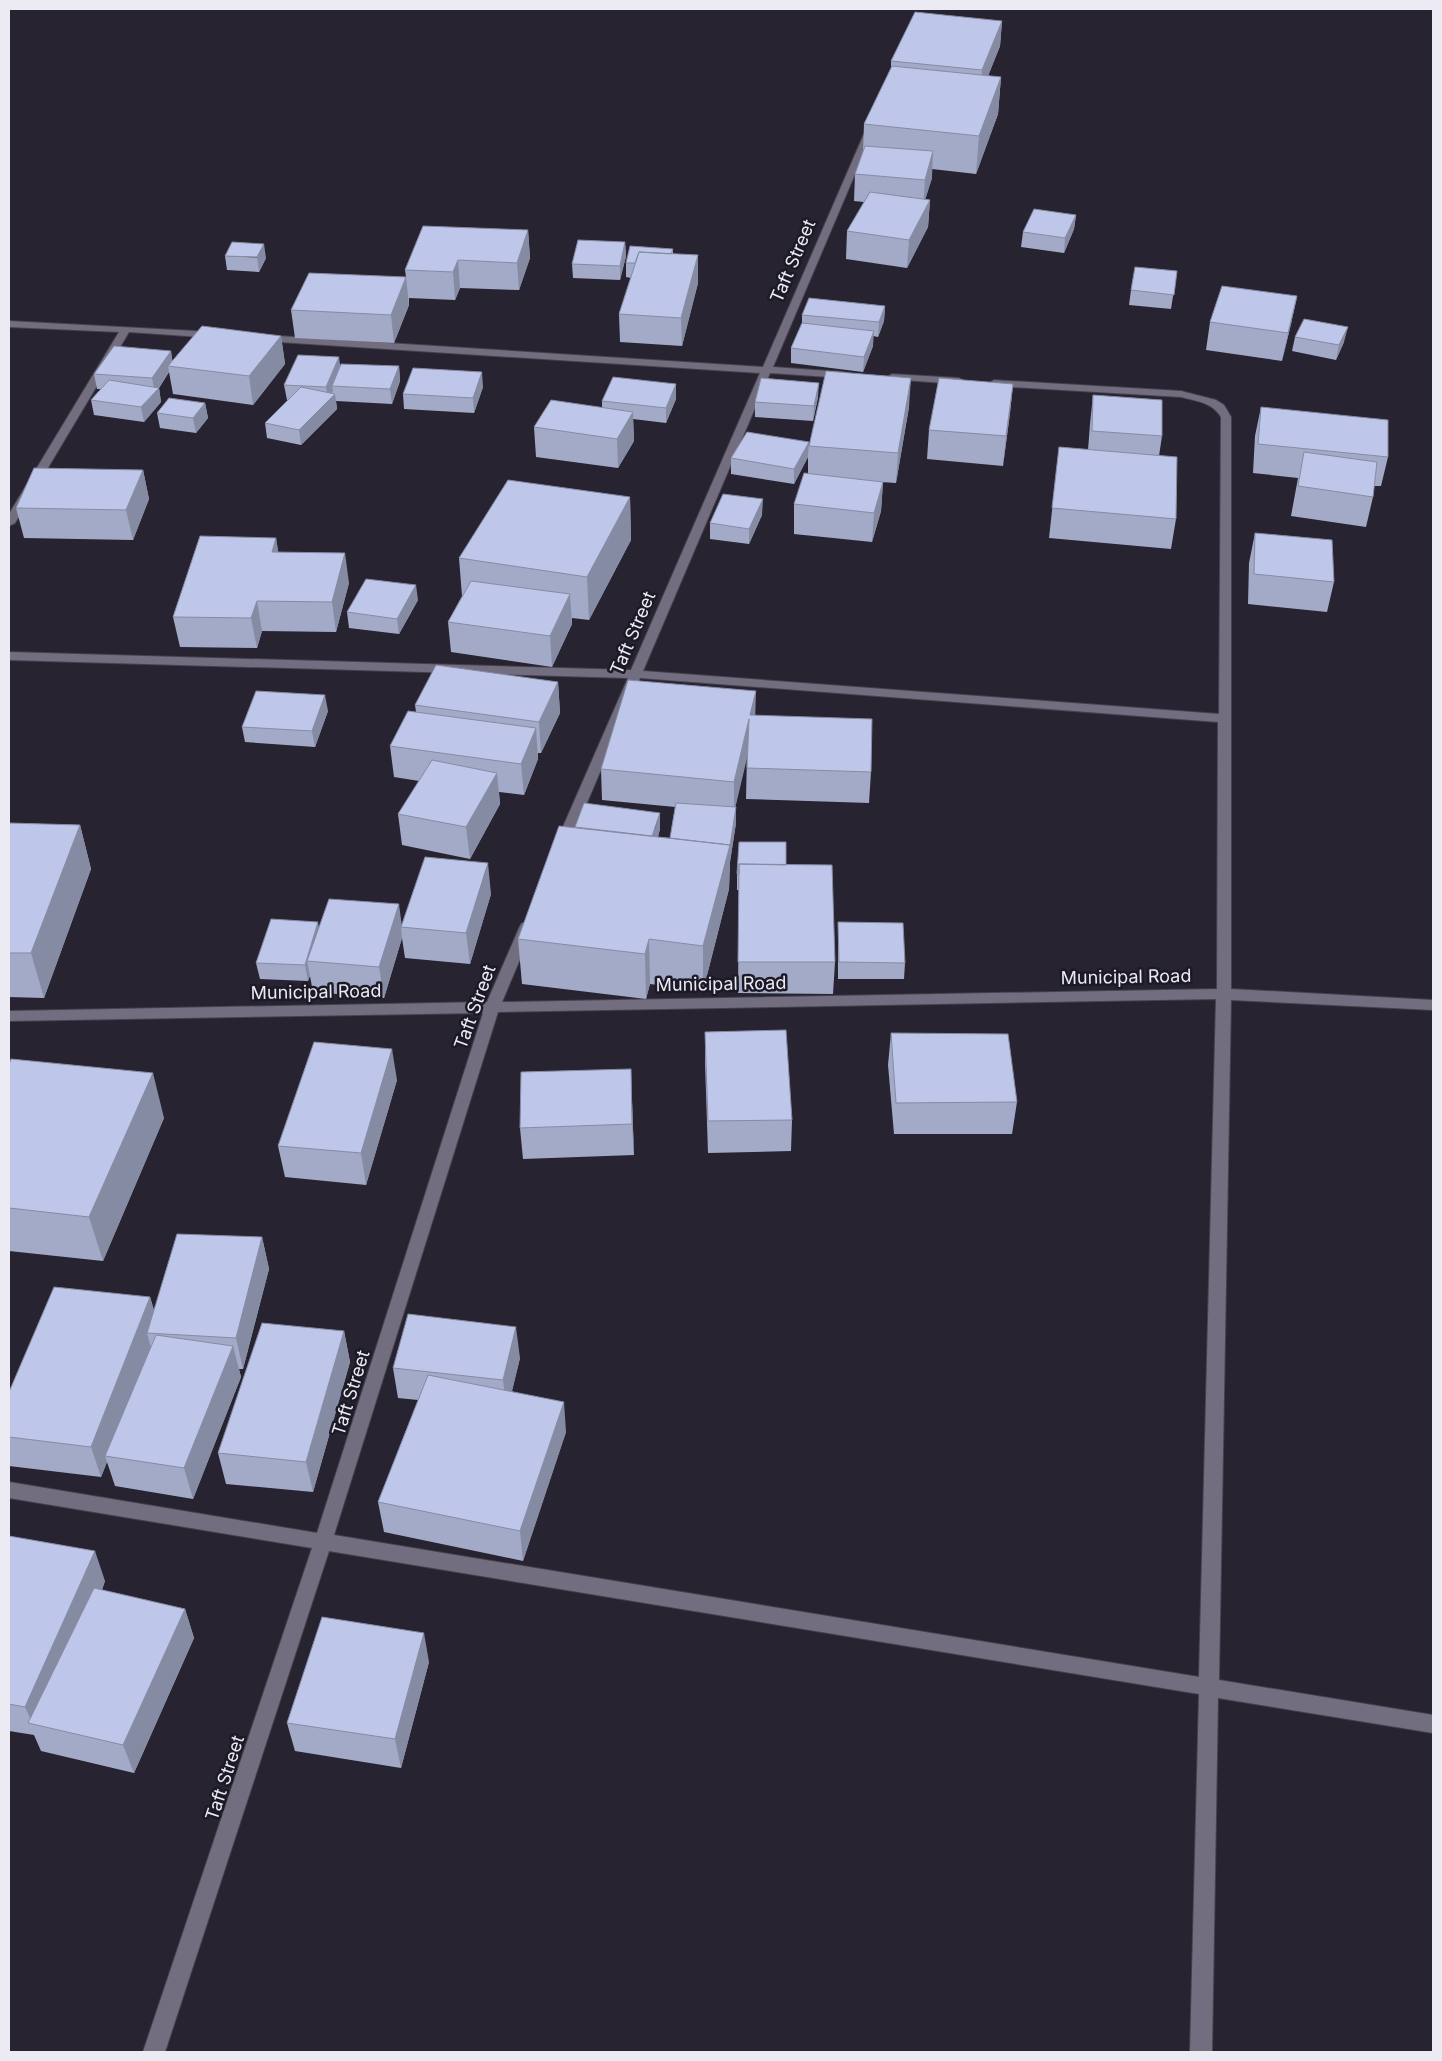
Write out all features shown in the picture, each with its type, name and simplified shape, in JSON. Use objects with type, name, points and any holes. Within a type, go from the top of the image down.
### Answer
[{"type":"street","name":"Taft Street","points":[[558,854],[876,115]]},
{"type":"street","points":[[9,324],[126,329],[224,336]]},
{"type":"street","points":[[9,524],[126,329]]},
{"type":"street","points":[[254,338],[856,375]]},
{"type":"street","points":[[875,376],[1181,394],[1212,402],[1220,407],[1226,417],[1224,994],[1201,2052]]},
{"type":"street","points":[[9,656],[636,674],[1224,718]]},
{"type":"street","name":"Taft Street","points":[[154,2052],[323,1542],[492,1007],[534,908]]},
{"type":"street","name":"Municipal Road","points":[[9,1016],[1224,994],[1433,1005]]},
{"type":"street","points":[[9,1490],[1433,1724]]},
{"type":"building","points":[[915,12],[1002,21],[982,70],[891,61]]},
{"type":"building","points":[[892,66],[1001,77],[979,136],[864,124]]},
{"type":"building","points":[[865,146],[933,151],[925,180],[855,174]]},
{"type":"building","points":[[870,192],[930,200],[909,240],[847,231]]},
{"type":"building","points":[[1034,209],[1076,215],[1065,238],[1023,232]]},
{"type":"building","points":[[423,226],[528,230],[517,263],[458,260],[453,272],[405,270]]},
{"type":"building","points":[[578,240],[625,242],[620,266],[572,264]]},
{"type":"building","points":[[232,242],[264,244],[257,257],[225,256]]},
{"type":"building","points":[[630,246],[673,249],[671,254],[639,252],[635,263],[626,263]]},
{"type":"building","points":[[639,252],[698,255],[681,318],[619,314]]},
{"type":"building","points":[[1135,267],[1177,271],[1174,295],[1131,290]]},
{"type":"building","points":[[309,273],[406,277],[391,315],[291,310]]},
{"type":"building","points":[[1222,286],[1297,296],[1288,333],[1210,322]]},
{"type":"building","points":[[809,298],[885,306],[879,322],[802,315]]},
{"type":"building","points":[[1304,319],[1348,327],[1339,345],[1295,337]]},
{"type":"building","points":[[802,323],[874,331],[864,357],[791,348]]},
{"type":"building","points":[[202,326],[281,336],[249,376],[168,366]]},
{"type":"building","points":[[114,346],[171,351],[152,378],[94,374]]},
{"type":"building","points":[[298,355],[339,357],[326,387],[284,385]]},
{"type":"building","points":[[341,364],[399,366],[390,389],[332,386]]},
{"type":"building","points":[[413,368],[482,372],[473,398],[403,394]]},
{"type":"building","points":[[826,371],[911,378],[898,453],[809,446]]},
{"type":"building","points":[[613,377],[676,384],[666,408],[602,401]]},
{"type":"building","points":[[761,378],[819,383],[814,406],[755,402]]},
{"type":"building","points":[[939,378],[1013,384],[1006,436],[929,430]]},
{"type":"building","points":[[109,380],[159,388],[141,407],[91,400]]},
{"type":"building","points":[[301,387],[335,394],[299,430],[265,423]]},
{"type":"building","points":[[1093,395],[1162,400],[1162,436],[1092,431]]},
{"type":"building","points":[[169,398],[205,403],[193,418],[157,413]]},
{"type":"building","points":[[551,400],[633,412],[617,439],[534,427]]},
{"type":"building","points":[[1261,407],[1388,420],[1388,457],[1258,444]]},
{"type":"building","points":[[747,432],[809,442],[794,469],[731,458]]},
{"type":"building","points":[[1059,447],[1177,457],[1176,519],[1052,508]]},
{"type":"building","points":[[1304,452],[1377,462],[1373,497],[1298,486]]},
{"type":"building","points":[[34,468],[143,470],[126,510],[16,508]]},
{"type":"building","points":[[804,473],[883,482],[874,513],[794,504]]},
{"type":"building","points":[[508,480],[630,497],[587,577],[459,558]]},
{"type":"building","points":[[723,494],[763,499],[749,529],[710,523]]},
{"type":"building","points":[[1255,533],[1332,540],[1334,582],[1254,574]]},
{"type":"building","points":[[200,536],[276,538],[272,552],[345,553],[332,602],[257,601],[251,618],[173,617]]},
{"type":"building","points":[[366,579],[416,585],[397,619],[347,612]]},
{"type":"building","points":[[471,581],[570,594],[550,636],[448,622]]},
{"type":"building","points":[[436,665],[558,682],[539,722],[415,705]]},
{"type":"building","points":[[628,680],[756,691],[750,715],[872,719],[871,772],[747,768],[749,719],[734,782],[601,769]]},
{"type":"building","points":[[256,691],[325,695],[312,731],[242,727]]},
{"type":"building","points":[[408,711],[536,728],[521,764],[390,746]]},
{"type":"building","points":[[432,760],[497,773],[466,827],[398,814]]},
{"type":"building","points":[[584,803],[660,813],[652,836],[575,827]]},
{"type":"building","points":[[676,803],[736,807],[730,846],[670,838]]},
{"type":"building","points":[[9,823],[80,825],[31,953],[9,953]]},
{"type":"building","points":[[559,826],[730,845],[703,946],[649,939],[645,954],[518,939]]},
{"type":"building","points":[[739,842],[786,842],[786,865],[739,864],[739,874],[737,874]]},
{"type":"building","points":[[425,857],[488,863],[466,933],[401,927]]},
{"type":"building","points":[[739,864],[832,865],[835,962],[738,962]]},
{"type":"building","points":[[329,899],[399,904],[379,967],[307,961]]},
{"type":"building","points":[[271,919],[318,922],[305,965],[256,963]]},
{"type":"building","points":[[838,922],[903,923],[905,963],[839,962]]},
{"type":"building","points":[[786,1030],[792,1120],[708,1121],[705,1032]]},
{"type":"building","points":[[891,1033],[1008,1034],[1017,1102],[896,1103]]},
{"type":"building","points":[[314,1042],[392,1049],[361,1153],[278,1146]]},
{"type":"building","points":[[11,1059],[153,1073],[89,1217],[9,1208],[9,1064]]},
{"type":"building","points":[[631,1069],[632,1124],[520,1128],[521,1072]]},
{"type":"building","points":[[177,1234],[262,1237],[236,1338],[147,1333]]},
{"type":"building","points":[[54,1287],[150,1297],[91,1447],[9,1437],[9,1392]]},
{"type":"building","points":[[408,1314],[516,1327],[503,1380],[393,1368]]},
{"type":"building","points":[[262,1323],[344,1331],[306,1462],[218,1453]]},
{"type":"building","points":[[156,1335],[233,1346],[184,1468],[105,1456]]},
{"type":"building","points":[[428,1375],[564,1402],[520,1531],[378,1502]]},
{"type":"building","points":[[9,1536],[95,1551],[25,1707],[9,1704]]},
{"type":"building","points":[[94,1588],[185,1609],[123,1745],[28,1723]]},
{"type":"building","points":[[322,1617],[424,1633],[395,1739],[287,1723]]}]
